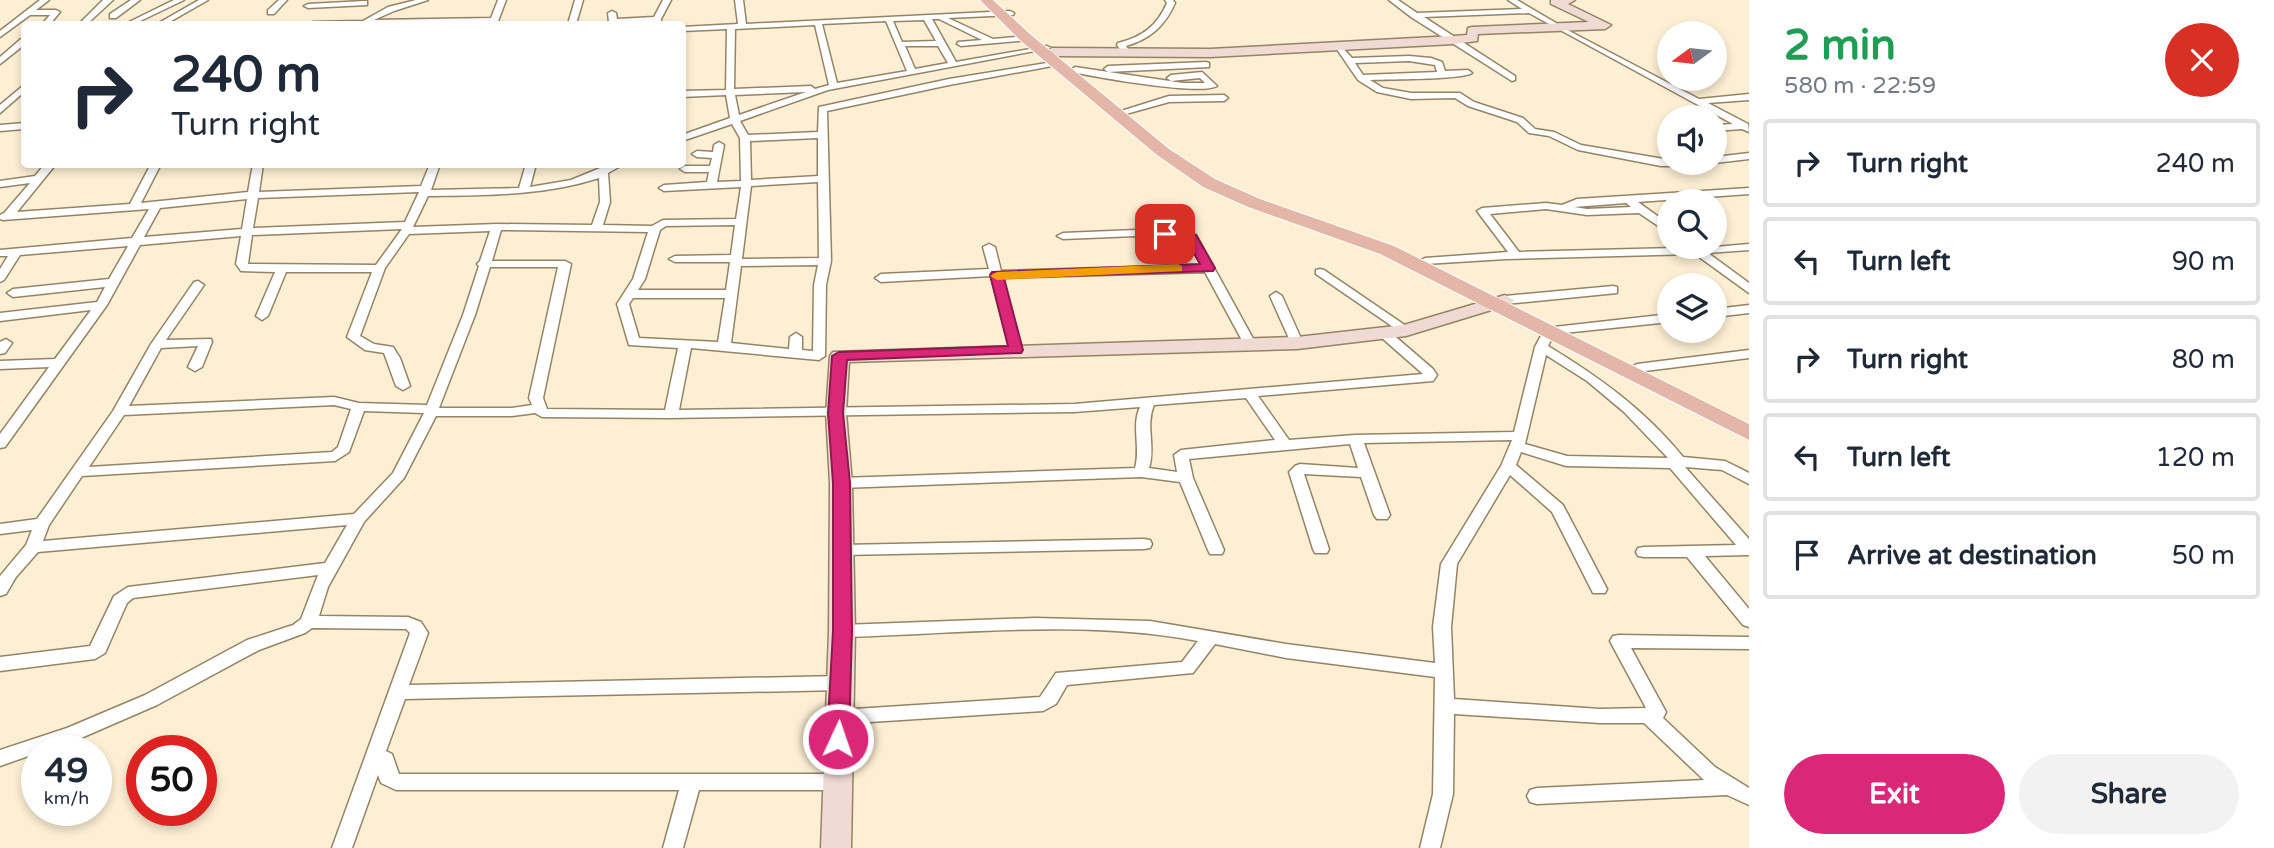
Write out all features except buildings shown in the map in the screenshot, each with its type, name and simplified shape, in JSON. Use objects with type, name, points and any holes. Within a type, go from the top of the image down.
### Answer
[{"type":"main road","points":[[986,0],[1002,9],[1163,152],[1209,183],[1254,203],[1387,250],[1500,301]]},
{"type":"main road","points":[[1551,1],[1569,0]]},
{"type":"main road","points":[[1056,56],[1127,52],[1223,52],[1453,40],[1473,38],[1472,31],[1605,25],[1551,1]]},
{"type":"main road","points":[[1056,56],[1198,168],[1233,187],[1374,237],[1425,261],[1500,301],[1550,335],[1749,433]]},
{"type":"main road","points":[[836,848],[842,550],[841,483],[829,356],[1297,343],[1396,332],[1500,301]]},
{"type":"main road","points":[[1550,335],[1637,368],[1749,426]]},
{"type":"street","points":[[0,35],[45,0]]},
{"type":"street","points":[[86,21],[109,0]]},
{"type":"street","points":[[113,16],[136,0]]},
{"type":"street","points":[[135,21],[180,0]]},
{"type":"street","points":[[167,21],[204,0]]},
{"type":"street","points":[[271,12],[283,0]]},
{"type":"street","points":[[367,21],[391,9],[424,0]]},
{"type":"street","points":[[494,21],[502,0]]},
{"type":"street","points":[[573,21],[579,0]]},
{"type":"street","points":[[657,21],[667,0]]},
{"type":"street","points":[[739,0],[742,27]]},
{"type":"street","points":[[1127,52],[1121,46],[1140,41],[1160,25],[1171,3],[1169,0]]},
{"type":"street","points":[[1393,0],[1512,78]]},
{"type":"street","points":[[1512,0],[1619,62],[1747,127]]},
{"type":"street","points":[[307,6],[365,1],[365,8],[391,9]]},
{"type":"street","points":[[186,21],[191,9]]},
{"type":"street","points":[[686,29],[927,18],[1002,9]]},
{"type":"street","points":[[1414,15],[1530,11]]},
{"type":"street","points":[[30,13],[56,12],[48,21]]},
{"type":"street","points":[[939,17],[993,41],[1145,80],[1191,86],[1214,85],[1201,75],[1145,80]]},
{"type":"street","points":[[927,18],[954,65]]},
{"type":"street","points":[[890,20],[912,73]]},
{"type":"street","points":[[818,23],[830,88]]},
{"type":"street","points":[[724,346],[746,185],[746,138],[735,121],[730,93],[731,28]]},
{"type":"street","points":[[961,44],[993,41]]},
{"type":"street","points":[[900,44],[941,43]]},
{"type":"street","points":[[0,61],[21,44]]},
{"type":"street","points":[[1338,45],[1361,78],[1388,93],[1422,97],[1457,95],[1471,104],[1520,120],[1532,131],[1551,134],[1578,147],[1657,162]]},
{"type":"street","points":[[742,222],[663,223],[655,229],[639,279],[623,304],[634,342],[724,346],[829,356],[820,285],[825,261],[822,110],[1056,56]]},
{"type":"street","points":[[686,94],[830,88],[954,65],[1056,56],[1137,66],[1206,65]]},
{"type":"street","points":[[1350,61],[1433,61],[1439,64],[1442,75]]},
{"type":"street","points":[[1361,78],[1468,73]]},
{"type":"street","points":[[1145,80],[1169,99]]},
{"type":"street","points":[[686,137],[830,88]]},
{"type":"street","points":[[0,110],[21,91]]},
{"type":"street","points":[[1125,111],[1169,99],[1224,97]]},
{"type":"street","points":[[1700,101],[1749,97]]},
{"type":"street","points":[[0,128],[21,126]]},
{"type":"street","points":[[1727,128],[1747,127]]},
{"type":"street","points":[[746,138],[822,135]]},
{"type":"street","points":[[697,155],[718,150],[711,187]]},
{"type":"street","points":[[1727,159],[1749,156]]},
{"type":"street","points":[[4,217],[48,168]]},
{"type":"street","points":[[134,207],[154,168]]},
{"type":"street","points":[[257,168],[242,264],[245,269],[379,268]]},
{"type":"street","points":[[403,386],[394,358],[388,350],[370,347],[353,337],[379,268],[407,228],[434,168]]},
{"type":"street","points":[[524,189],[530,168]]},
{"type":"street","points":[[4,217],[253,195],[546,188],[604,174],[613,168]]},
{"type":"street","points":[[685,169],[715,169]]},
{"type":"street","points":[[597,227],[605,202],[604,174]]},
{"type":"street","points":[[0,184],[38,179]]},
{"type":"street","points":[[664,188],[823,179]]},
{"type":"street","points":[[1562,208],[1577,202],[1749,191]]},
{"type":"street","points":[[1628,200],[1657,222]]},
{"type":"street","points":[[0,444],[101,306],[156,205]]},
{"type":"street","points":[[1517,256],[1482,211],[1535,206],[1597,212],[1640,210]]},
{"type":"street","points":[[0,758],[74,733],[151,700],[253,645],[299,629],[308,622],[320,587],[358,519],[399,475],[431,410],[469,315],[483,264],[497,227]]},
{"type":"street","points":[[0,253],[248,232],[497,227],[655,229]]},
{"type":"street","points":[[1063,236],[1136,233],[1189,236],[1250,344]]},
{"type":"street","points":[[989,247],[1016,350]]},
{"type":"street","points":[[1727,247],[1749,247]]},
{"type":"street","points":[[1425,261],[1478,256],[1657,250]]},
{"type":"street","points":[[0,278],[16,252]]},
{"type":"street","points":[[675,259],[825,261]]},
{"type":"street","points":[[1709,259],[1749,289]]},
{"type":"street","points":[[483,264],[565,264],[536,398],[542,412],[669,414],[1024,410],[1148,404],[1428,378],[1429,372],[1396,332],[1320,272]]},
{"type":"street","points":[[881,278],[1209,268]]},
{"type":"street","points":[[262,316],[282,269]]},
{"type":"street","points":[[13,293],[114,282]]},
{"type":"street","points":[[0,590],[10,573],[33,547],[42,524],[120,411],[158,344],[198,285]]},
{"type":"street","points":[[1500,301],[1613,290]]},
{"type":"street","points":[[629,295],[731,294]]},
{"type":"street","points":[[1276,296],[1297,343]]},
{"type":"street","points":[[0,317],[101,306]]},
{"type":"street","points":[[1727,312],[1749,309]]},
{"type":"street","points":[[1550,335],[1657,320]]},
{"type":"street","points":[[1430,848],[1443,794],[1445,706],[1442,627],[1449,564],[1508,466],[1550,335]]},
{"type":"street","points":[[1550,335],[1592,378],[1629,409],[1676,458],[1675,462],[1749,550]]},
{"type":"street","points":[[795,354],[796,337]]},
{"type":"street","points":[[158,344],[206,342],[195,367]]},
{"type":"street","points":[[669,414],[672,411],[685,344]]},
{"type":"street","points":[[1637,368],[1749,354]]},
{"type":"street","points":[[0,365],[60,363]]},
{"type":"street","points":[[1250,394],[1283,444]]},
{"type":"street","points":[[120,411],[334,401],[359,407],[431,410],[512,412],[540,408]]},
{"type":"street","points":[[1141,472],[1147,454],[1142,412],[1148,404]]},
{"type":"street","points":[[77,472],[335,456],[345,447],[359,407]]},
{"type":"street","points":[[1355,439],[1382,516]]},
{"type":"street","points":[[1216,550],[1186,478],[1181,455],[1355,439],[1518,441],[1566,461],[1675,462],[1725,466],[1749,480]]},
{"type":"street","points":[[1508,466],[1558,509],[1600,589]]},
{"type":"street","points":[[1321,549],[1296,472],[1300,469],[1368,473]]},
{"type":"street","points":[[841,483],[1141,472],[1186,478]]},
{"type":"street","points":[[33,547],[358,519]]},
{"type":"street","points":[[0,529],[42,524]]},
{"type":"street","points":[[842,550],[1144,544]]},
{"type":"street","points":[[1644,552],[1749,550]]},
{"type":"street","points":[[1692,552],[1749,621]]},
{"type":"street","points":[[0,664],[95,652],[99,649],[120,600],[128,593],[330,568]]},
{"type":"street","points":[[308,622],[408,623],[415,626],[419,633],[342,848]]},
{"type":"street","points":[[842,631],[1150,627],[1284,651],[1444,671]]},
{"type":"street","points":[[839,717],[1043,704],[1051,698],[1056,682],[1062,678],[1187,668],[1211,636]]},
{"type":"street","points":[[1445,706],[1600,716],[1649,716],[1657,712],[1619,641],[1749,643]]},
{"type":"street","points":[[398,692],[841,683]]},
{"type":"street","points":[[1649,716],[1693,758],[1730,787],[1749,797]]},
{"type":"street","points":[[376,755],[385,760],[388,777],[396,782],[836,782]]},
{"type":"street","points":[[673,848],[691,782]]},
{"type":"street","points":[[1537,796],[1730,787]]},
{"type":"slow traffic","points":[[997,276],[1178,268]]},
{"type":"route","points":[[838,739],[842,631],[841,483],[836,413],[839,356],[1016,350],[997,275],[1209,268],[1192,237],[1165,234]]}]
